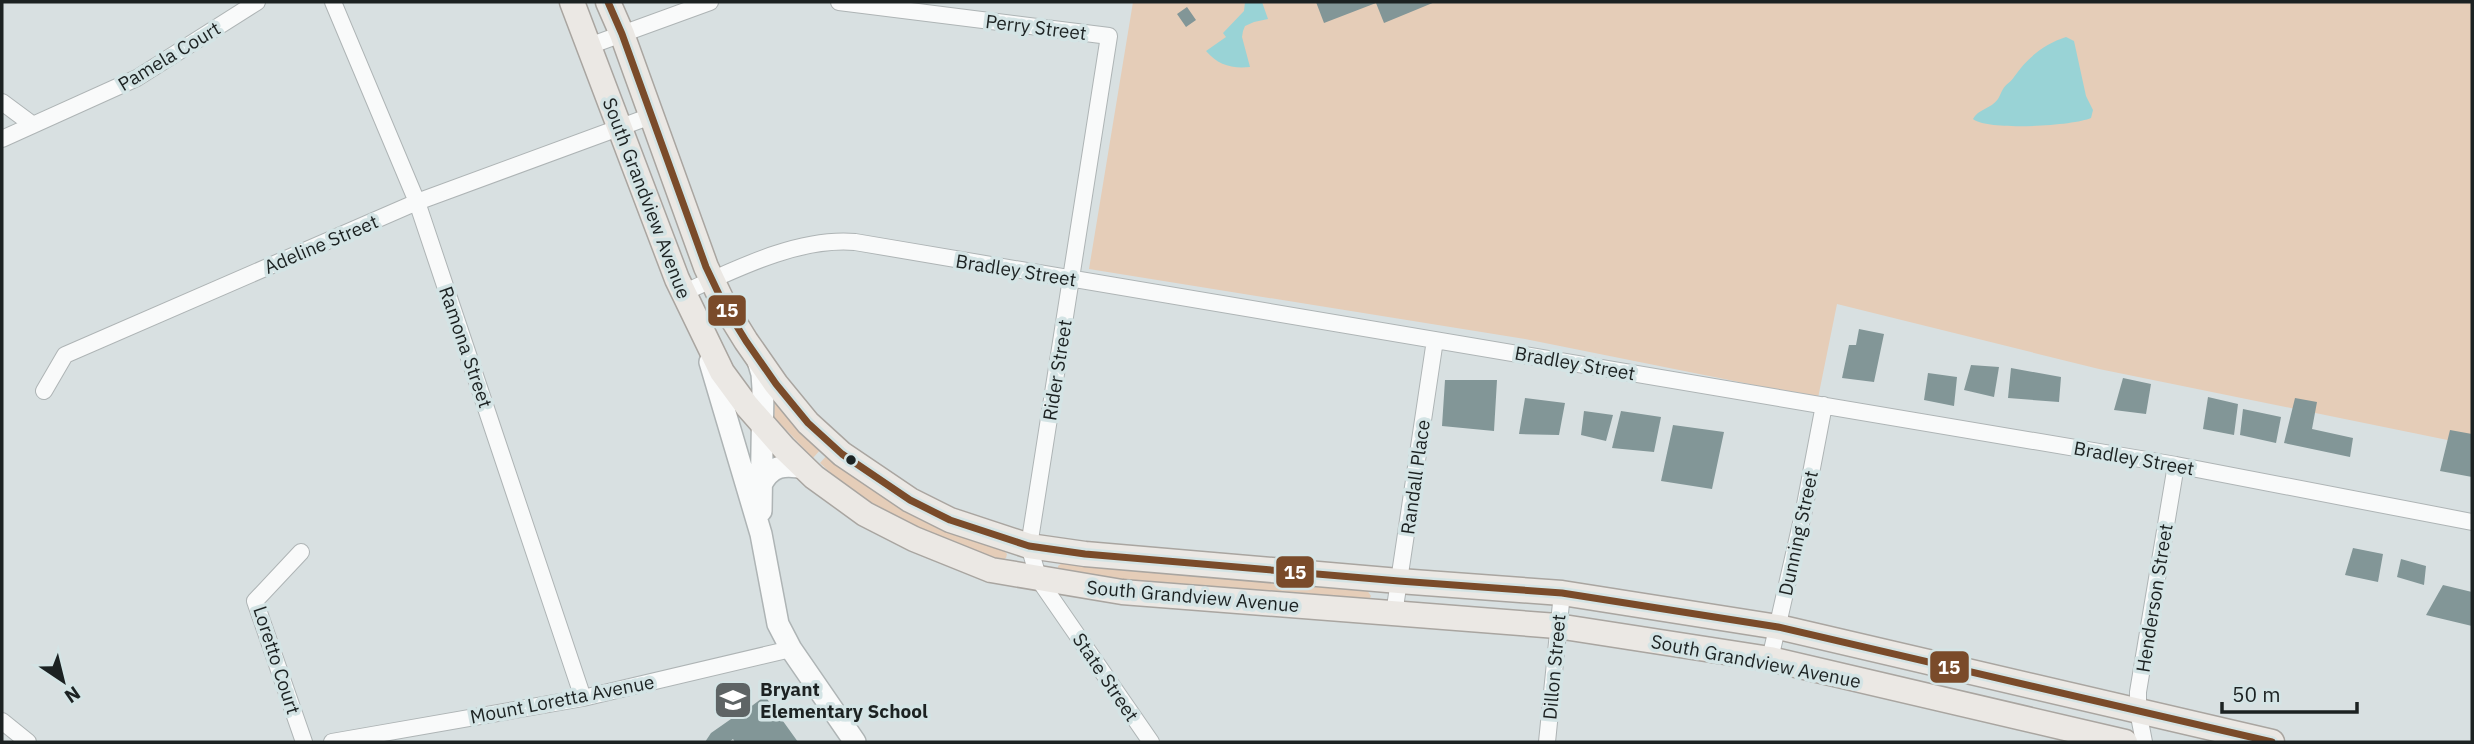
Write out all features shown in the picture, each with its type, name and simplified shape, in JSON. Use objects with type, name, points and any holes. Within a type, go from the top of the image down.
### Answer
[{"type":"main road","name":"South Grandview Avenue","points":[[572,2],[683,293],[722,372],[762,423],[805,468],[865,514],[914,539],[991,570],[1039,580],[1122,592],[1557,626],[1770,659],[2138,732],[2272,742]]},
{"type":"main road","name":"South Grandview Avenue","points":[[608,2],[712,279],[725,307],[755,354],[808,423],[842,454],[910,500],[950,520],[1029,545],[1085,554],[1399,582],[1562,593],[1778,627],[2138,732]]},
{"type":"main road","points":[[699,330],[761,534],[778,624],[791,649],[855,742]]},
{"type":"main road","points":[[755,354],[762,374],[761,534]]},
{"type":"main road","points":[[761,485],[766,475],[774,469],[791,465],[805,468]]},
{"type":"street","name":"Pamela Court","points":[[2,139],[137,78],[257,2]]},
{"type":"street","name":"Ramona Street","points":[[332,2],[417,202],[583,698]]},
{"type":"street","points":[[589,46],[710,2]]},
{"type":"street","name":"Perry Street","points":[[839,2],[1108,36]]},
{"type":"street","name":"Rider Street","points":[[1062,612],[1039,580],[1029,545],[1108,36]]},
{"type":"street","points":[[2,102],[33,125]]},
{"type":"street","name":"Adeline Street","points":[[44,391],[65,355],[417,202],[651,116]]},
{"type":"street","name":"Bradley Street","points":[[683,293],[712,279],[809,244],[835,240],[2176,465],[2472,522]]},
{"type":"street","name":"Randall Place","points":[[1394,614],[1435,340]]},
{"type":"street","name":"Dunning Street","points":[[1770,659],[1804,510],[1824,405]]},
{"type":"street","name":"Henderson Street","points":[[2138,732],[2138,692],[2176,465]]},
{"type":"street","name":"Loretto Court","points":[[300,552],[255,601],[304,742]]},
{"type":"street","name":"Dillon Street","points":[[1547,742],[1562,593]]},
{"type":"street","name":"State Street","points":[[1062,612],[1151,742]]},
{"type":"street","name":"Mount Loretta Avenue","points":[[332,742],[583,698],[791,649]]},
{"type":"street","points":[[2,722],[28,742]]},
{"type":"shaded area","points":[[1133,2],[2472,2],[2472,445],[2099,369],[1837,304],[1818,398],[1525,339],[1089,269]]},
{"type":"shaded area","points":[[770,395],[821,449],[813,458],[772,415]]},
{"type":"shaded area","points":[[828,454],[1003,550],[1007,554],[1006,558],[1001,561],[952,544],[882,510],[820,463]]},
{"type":"shaded area","points":[[1062,563],[1367,590],[1371,596],[1369,600],[1076,577],[1058,571],[1058,566]]},
{"type":"water","points":[[1245,2],[1262,2],[1268,19],[1245,26],[1243,31],[1242,37],[1250,67],[1231,67],[1215,60],[1206,51],[1226,37],[1223,33],[1244,11]]},
{"type":"water","points":[[2066,37],[2074,41],[2086,96],[2093,110],[2091,118],[2030,126],[1995,125],[1973,119],[1999,98],[2004,87],[2030,58]]},
{"type":"building","points":[[1316,2],[1435,2],[1384,23],[1376,3],[1324,23]]},
{"type":"building","points":[[1187,7],[1196,20],[1186,27],[1177,14]]},
{"type":"building","points":[[1859,329],[1884,334],[1874,382],[1842,378],[1849,345],[1856,345]]},
{"type":"building","points":[[1971,365],[1999,367],[1994,397],[1964,390]]},
{"type":"building","points":[[2011,368],[2061,377],[2059,402],[2008,398]]},
{"type":"building","points":[[1928,373],[1957,377],[1954,406],[1924,400]]},
{"type":"building","points":[[2123,378],[2151,384],[2146,414],[2114,410]]},
{"type":"building","points":[[1445,380],[1497,380],[1494,431],[1442,426]]},
{"type":"building","points":[[2208,397],[2238,404],[2234,435],[2203,429]]},
{"type":"building","points":[[1525,398],[1565,403],[1559,435],[1519,434]]},
{"type":"building","points":[[2295,398],[2317,402],[2312,429],[2353,438],[2350,457],[2284,443]]},
{"type":"building","points":[[2243,409],[2281,417],[2276,443],[2240,435]]},
{"type":"building","points":[[1584,411],[1613,415],[1606,441],[1581,435]]},
{"type":"building","points":[[1621,411],[1661,417],[1654,452],[1612,448]]},
{"type":"building","points":[[1673,425],[1724,432],[1712,489],[1661,481]]},
{"type":"building","points":[[2450,430],[2472,434],[2472,477],[2440,471]]},
{"type":"building","points":[[2353,548],[2383,554],[2378,582],[2345,575]]},
{"type":"building","points":[[2401,559],[2426,566],[2424,585],[2397,577]]},
{"type":"building","points":[[2443,585],[2472,592],[2472,626],[2426,615]]},
{"type":"building","points":[[765,696],[798,742],[735,742],[733,739],[729,742],[705,742],[711,733],[731,719],[726,712],[743,699],[749,708]]},
{"type":"transit line","name":"15","points":[[608,2],[706,267],[725,307],[746,341],[808,423],[842,454],[910,500],[950,520],[1029,546],[1085,554],[1562,593],[1778,627],[2272,742]]},
{"type":"place","name":"Bryant Elementary School","points":[[733,700]]}]
